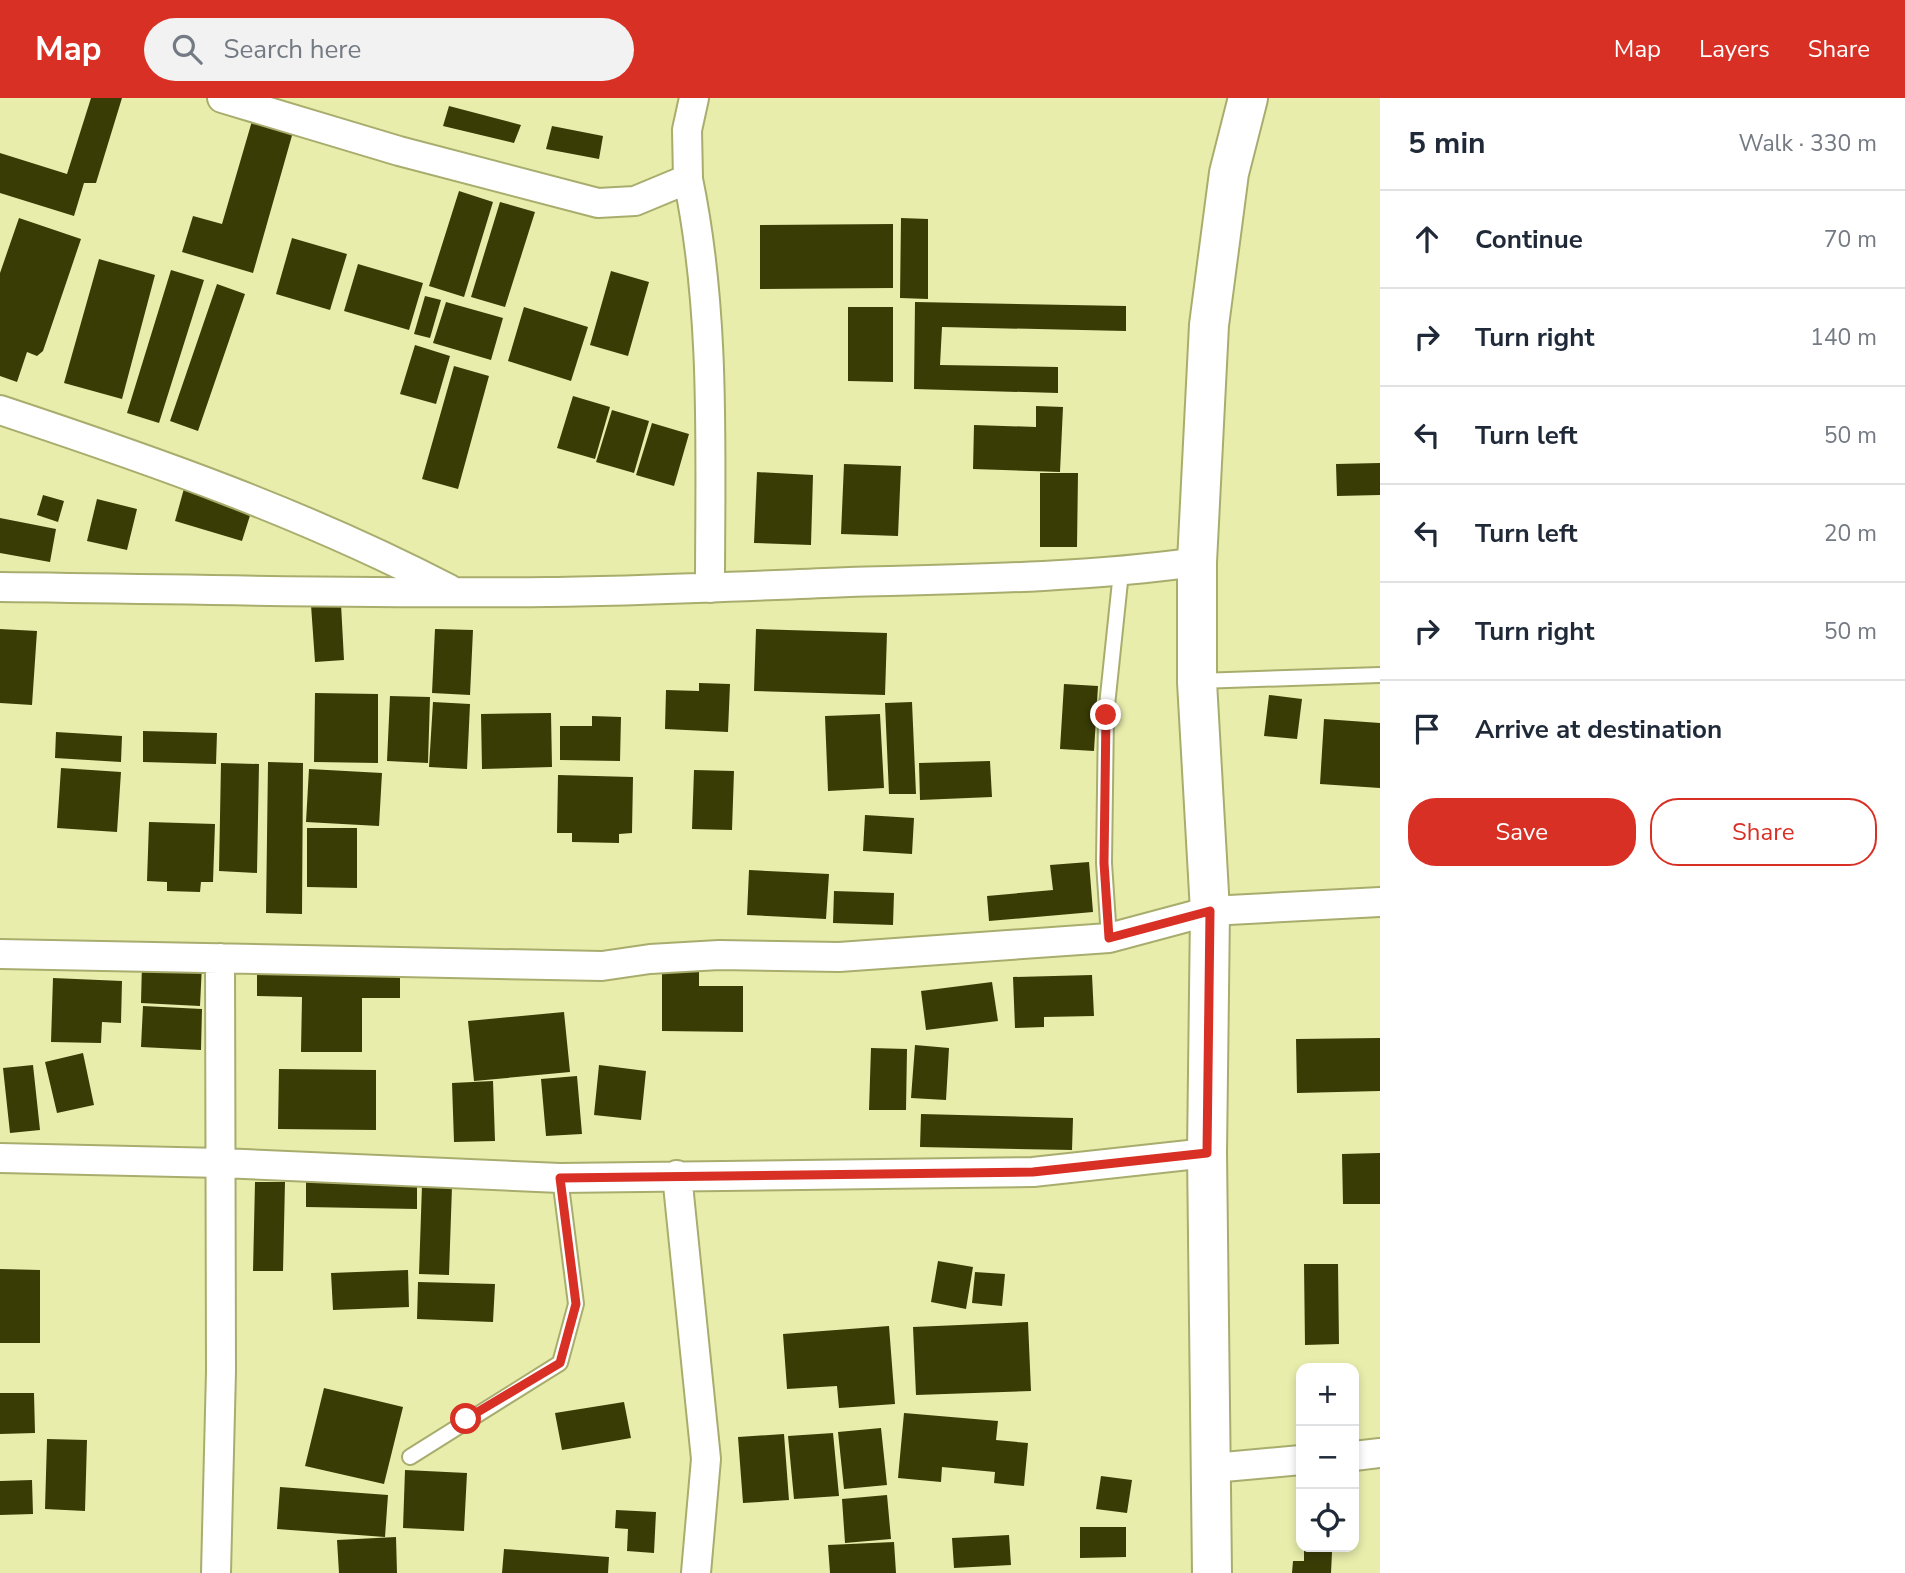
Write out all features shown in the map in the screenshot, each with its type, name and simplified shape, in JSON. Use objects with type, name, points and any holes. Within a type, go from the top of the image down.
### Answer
[{"type":"street","points":[[222,98],[399,151],[598,203],[635,201],[688,179]]},
{"type":"street","points":[[694,98],[687,130],[688,179],[700,235],[710,357],[710,588]]},
{"type":"street","points":[[1212,1573],[1213,1468],[1207,1153],[1210,911],[1197,681],[1197,562],[1209,325],[1229,173],[1248,98]]},
{"type":"street","points":[[0,410],[207,481],[303,518],[369,547],[455,592]]},
{"type":"street","points":[[0,587],[455,592],[710,588],[930,583],[1121,572],[1197,562]]},
{"type":"street","points":[[0,954],[602,966],[650,959],[719,955],[839,957],[1109,938],[1210,911],[1380,902]]},
{"type":"street","points":[[216,1573],[215,1520],[221,1371],[220,958]]},
{"type":"street","points":[[0,1158],[220,1163],[560,1178],[1033,1172],[1207,1153]]},
{"type":"street","points":[[677,1175],[706,1459],[696,1573]]},
{"type":"street","points":[[1359,1455],[1380,1453]]},
{"type":"street","points":[[1213,1468],[1296,1460]]},
{"type":"lane","points":[[1109,938],[1104,863],[1106,715],[1121,572]]},
{"type":"lane","points":[[1197,681],[1380,675]]},
{"type":"lane","points":[[410,1457],[560,1363],[576,1304],[560,1178]]},
{"type":"building","points":[[91,98],[122,98],[96,183],[84,183],[74,216],[0,193],[0,153],[67,174]]},
{"type":"building","points":[[449,106],[521,125],[514,143],[443,126]]},
{"type":"building","points":[[252,121],[293,132],[253,273],[182,252],[193,216],[222,224]]},
{"type":"building","points":[[552,126],[603,136],[599,159],[546,149]]},
{"type":"building","points":[[459,191],[493,202],[464,297],[429,286]]},
{"type":"building","points":[[500,202],[535,212],[505,307],[471,297]]},
{"type":"building","points":[[19,218],[81,239],[43,351],[37,356],[27,352],[17,382],[0,376],[0,273]]},
{"type":"building","points":[[901,218],[928,219],[928,299],[900,298]]},
{"type":"building","points":[[893,224],[893,288],[760,289],[760,225]]},
{"type":"building","points":[[292,238],[347,254],[330,310],[276,294]]},
{"type":"building","points":[[99,259],[155,275],[122,399],[64,383]]},
{"type":"building","points":[[358,264],[423,283],[409,330],[344,311]]},
{"type":"building","points":[[171,270],[204,280],[159,423],[127,413]]},
{"type":"building","points":[[611,271],[649,282],[628,356],[590,345]]},
{"type":"building","points":[[217,284],[245,294],[198,431],[170,421]]},
{"type":"building","points":[[425,296],[441,300],[430,338],[414,334]]},
{"type":"building","points":[[446,302],[503,318],[491,360],[433,343]]},
{"type":"building","points":[[915,302],[1126,306],[1126,331],[942,327],[940,365],[1058,367],[1058,393],[914,389]]},
{"type":"building","points":[[524,307],[588,327],[571,381],[508,361]]},
{"type":"building","points":[[848,307],[893,307],[893,382],[848,381]]},
{"type":"building","points":[[415,345],[450,356],[436,404],[400,394]]},
{"type":"building","points":[[454,366],[489,376],[458,489],[422,479]]},
{"type":"building","points":[[573,396],[610,407],[595,459],[557,448]]},
{"type":"building","points":[[1036,406],[1063,407],[1060,472],[973,469],[974,425],[1036,427]]},
{"type":"building","points":[[612,410],[649,421],[634,473],[596,462]]},
{"type":"building","points":[[652,423],[689,434],[674,486],[636,475]]},
{"type":"building","points":[[1380,463],[1380,495],[1337,496],[1336,464]]},
{"type":"building","points":[[844,464],[901,466],[898,536],[841,534]]},
{"type":"building","points":[[757,472],[813,475],[811,545],[754,543]]},
{"type":"building","points":[[1040,473],[1078,473],[1077,547],[1040,547]]},
{"type":"building","points":[[185,485],[253,506],[242,541],[175,521]]},
{"type":"building","points":[[43,495],[64,501],[58,522],[37,515]]},
{"type":"building","points":[[97,499],[137,509],[127,550],[87,541]]},
{"type":"building","points":[[0,518],[56,529],[50,562],[0,553]]},
{"type":"building","points":[[341,604],[344,660],[315,662],[311,605]]},
{"type":"building","points":[[0,629],[37,631],[32,705],[0,703]]},
{"type":"building","points":[[435,629],[473,630],[470,695],[432,693]]},
{"type":"building","points":[[756,629],[887,633],[885,695],[754,691]]},
{"type":"building","points":[[699,683],[730,684],[728,732],[665,729],[666,690],[699,691]]},
{"type":"building","points":[[1064,684],[1098,686],[1094,751],[1060,749]]},
{"type":"building","points":[[315,693],[378,694],[378,763],[314,762]]},
{"type":"building","points":[[1269,695],[1302,699],[1297,739],[1264,736]]},
{"type":"building","points":[[390,696],[430,697],[428,763],[387,761]]},
{"type":"building","points":[[433,702],[470,704],[467,769],[429,767]]},
{"type":"building","points":[[912,702],[916,794],[889,794],[885,703]]},
{"type":"building","points":[[551,713],[552,767],[482,769],[481,714]]},
{"type":"building","points":[[880,714],[884,788],[828,791],[825,716]]},
{"type":"building","points":[[592,716],[621,717],[620,761],[560,760],[560,726],[592,726]]},
{"type":"building","points":[[1324,719],[1380,723],[1380,788],[1320,784]]},
{"type":"building","points":[[143,731],[217,733],[216,764],[143,762]]},
{"type":"building","points":[[56,732],[122,736],[121,762],[55,758]]},
{"type":"building","points":[[990,761],[992,797],[920,800],[919,763]]},
{"type":"building","points":[[268,762],[303,763],[302,914],[266,913]]},
{"type":"building","points":[[221,763],[259,764],[257,873],[219,871]]},
{"type":"building","points":[[61,768],[121,772],[117,832],[57,828]]},
{"type":"building","points":[[309,769],[382,773],[379,826],[306,822]]},
{"type":"building","points":[[694,770],[734,771],[732,830],[692,829]]},
{"type":"building","points":[[558,775],[633,777],[632,833],[619,834],[619,843],[572,842],[572,833],[557,833]]},
{"type":"building","points":[[865,815],[914,818],[912,854],[863,851]]},
{"type":"building","points":[[149,822],[215,824],[213,882],[201,882],[200,892],[167,891],[167,882],[147,881]]},
{"type":"building","points":[[307,828],[357,828],[357,888],[307,887]]},
{"type":"building","points":[[1089,862],[1093,912],[989,921],[987,896],[1053,890],[1050,865]]},
{"type":"building","points":[[749,870],[829,874],[826,919],[747,915]]},
{"type":"building","points":[[834,891],[894,893],[893,925],[833,923]]},
{"type":"building","points":[[142,962],[202,965],[200,1006],[141,1003]]},
{"type":"building","points":[[257,971],[400,972],[400,998],[362,998],[362,1052],[301,1052],[302,997],[257,996]]},
{"type":"building","points":[[662,971],[699,971],[699,986],[743,986],[743,1032],[662,1031]]},
{"type":"building","points":[[1092,975],[1094,1016],[1044,1017],[1044,1027],[1015,1028],[1013,977]]},
{"type":"building","points":[[53,978],[122,981],[121,1023],[102,1022],[101,1043],[51,1042]]},
{"type":"building","points":[[992,982],[998,1021],[926,1030],[921,991]]},
{"type":"building","points":[[143,1006],[202,1009],[201,1050],[141,1047]]},
{"type":"building","points":[[564,1012],[570,1072],[474,1081],[468,1021]]},
{"type":"building","points":[[1380,1038],[1380,1091],[1297,1093],[1296,1039]]},
{"type":"building","points":[[915,1045],[949,1048],[946,1100],[911,1098]]},
{"type":"building","points":[[871,1048],[907,1049],[906,1110],[869,1110]]},
{"type":"building","points":[[83,1053],[94,1105],[57,1113],[45,1062]]},
{"type":"building","points":[[33,1065],[40,1130],[10,1133],[3,1068]]},
{"type":"building","points":[[599,1065],[646,1071],[641,1120],[594,1115]]},
{"type":"building","points":[[279,1069],[376,1070],[376,1130],[278,1129]]},
{"type":"building","points":[[577,1076],[582,1134],[546,1136],[541,1079]]},
{"type":"building","points":[[493,1081],[495,1141],[454,1142],[452,1083]]},
{"type":"building","points":[[921,1114],[1073,1118],[1072,1150],[920,1147]]},
{"type":"building","points":[[1380,1153],[1380,1204],[1343,1204],[1342,1154]]},
{"type":"building","points":[[255,1182],[285,1182],[283,1271],[253,1271]]},
{"type":"building","points":[[306,1182],[417,1184],[417,1209],[306,1207]]},
{"type":"building","points":[[422,1185],[452,1186],[449,1275],[419,1274]]},
{"type":"building","points":[[938,1261],[973,1267],[966,1309],[931,1302]]},
{"type":"building","points":[[1304,1264],[1338,1264],[1339,1344],[1305,1345]]},
{"type":"building","points":[[0,1269],[40,1270],[40,1343],[0,1343]]},
{"type":"building","points":[[408,1270],[409,1307],[333,1310],[331,1273]]},
{"type":"building","points":[[975,1272],[1005,1274],[1002,1306],[972,1303]]},
{"type":"building","points":[[418,1282],[495,1284],[493,1322],[417,1319]]},
{"type":"building","points":[[1028,1322],[1031,1391],[916,1395],[913,1327]]},
{"type":"building","points":[[889,1326],[895,1404],[839,1408],[837,1386],[787,1389],[783,1334]]},
{"type":"building","points":[[324,1388],[403,1407],[384,1484],[305,1466]]},
{"type":"building","points":[[0,1393],[34,1393],[35,1433],[0,1434]]},
{"type":"building","points":[[624,1402],[631,1438],[562,1450],[555,1413]]},
{"type":"building","points":[[904,1413],[998,1421],[996,1440],[1028,1443],[1024,1486],[994,1483],[995,1472],[942,1467],[941,1482],[898,1478]]},
{"type":"building","points":[[881,1428],[887,1485],[844,1489],[838,1432]]},
{"type":"building","points":[[833,1433],[839,1496],[794,1499],[788,1436]]},
{"type":"building","points":[[784,1434],[789,1500],[743,1503],[738,1437]]},
{"type":"building","points":[[47,1439],[87,1440],[85,1511],[45,1509]]},
{"type":"building","points":[[405,1470],[467,1473],[464,1531],[403,1528]]},
{"type":"building","points":[[1101,1476],[1132,1480],[1127,1513],[1096,1509]]},
{"type":"building","points":[[32,1480],[33,1514],[0,1515],[0,1481]]},
{"type":"building","points":[[280,1487],[388,1495],[385,1537],[277,1529]]},
{"type":"building","points":[[887,1495],[891,1539],[845,1543],[842,1499]]},
{"type":"building","points":[[616,1510],[656,1512],[654,1553],[627,1551],[628,1529],[615,1528]]},
{"type":"building","points":[[1080,1527],[1126,1527],[1126,1557],[1080,1558]]},
{"type":"building","points":[[1009,1535],[1011,1565],[954,1568],[952,1538]]},
{"type":"building","points":[[396,1537],[397,1573],[339,1573],[337,1540]]},
{"type":"building","points":[[894,1542],[896,1573],[830,1573],[828,1545]]},
{"type":"building","points":[[504,1549],[609,1557],[608,1573],[502,1573]]},
{"type":"building","points":[[1304,1552],[1332,1552],[1331,1573],[1292,1573],[1293,1561],[1304,1561]]},
{"type":"route","points":[[466,1419],[560,1363],[576,1304],[560,1178],[1033,1172],[1207,1153],[1210,911],[1109,938],[1104,863],[1106,715]]}]
